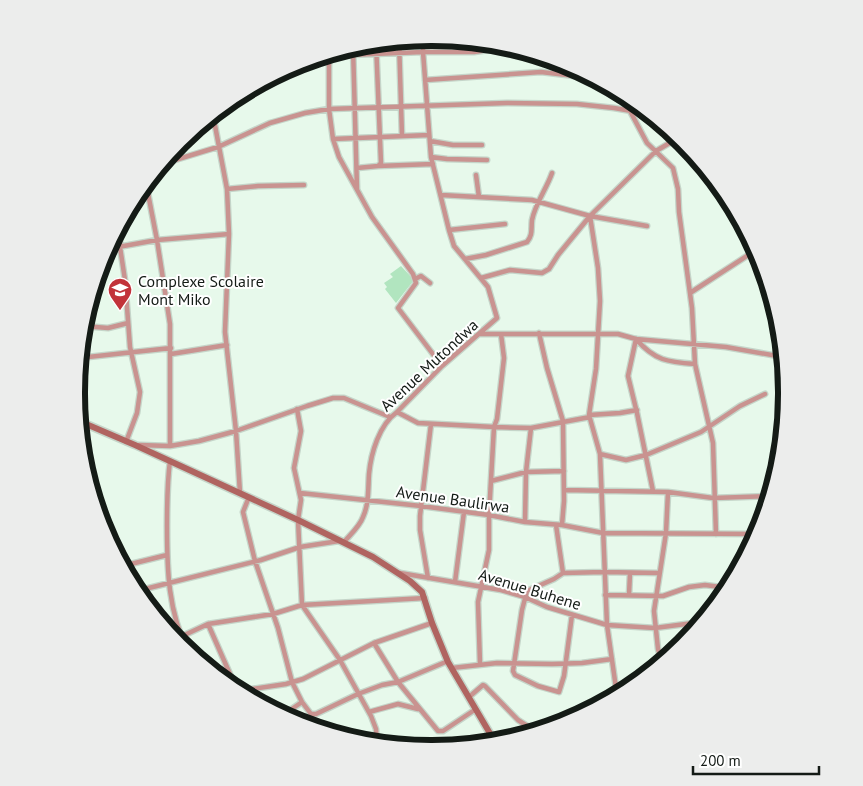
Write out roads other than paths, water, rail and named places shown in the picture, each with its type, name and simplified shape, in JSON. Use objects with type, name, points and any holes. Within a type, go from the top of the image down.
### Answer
[{"type":"main road","points":[[86,424],[298,520],[373,557],[417,587],[425,598],[432,623],[448,661],[491,735]]},
{"type":"street","points":[[423,46],[431,157],[449,230],[454,246],[482,278],[510,270],[542,273],[547,271],[590,216],[656,151],[671,142]]},
{"type":"street","points":[[399,48],[402,136]]},
{"type":"street","points":[[356,55],[485,50]]},
{"type":"street","points":[[376,51],[381,163],[378,166]]},
{"type":"street","points":[[353,55],[357,190]]},
{"type":"street","points":[[327,63],[333,139],[341,162],[372,217],[415,279],[416,283],[398,308],[442,366]]},
{"type":"street","points":[[425,80],[534,72],[570,75]]},
{"type":"street","points":[[175,160],[218,146],[270,123],[305,113],[330,109],[507,103],[576,104],[634,112]]},
{"type":"street","points":[[630,111],[647,143],[672,167],[678,188],[679,212],[690,293],[695,364],[712,443],[716,534]]},
{"type":"street","points":[[214,123],[227,189],[229,234],[226,283],[227,345],[240,493]]},
{"type":"street","points":[[333,139],[402,136],[429,138],[454,145],[482,145]]},
{"type":"street","points":[[431,157],[487,160]]},
{"type":"street","points":[[357,168],[433,164]]},
{"type":"street","points":[[465,259],[486,255],[527,242],[531,238],[532,220],[552,173]]},
{"type":"street","points":[[476,174],[478,197]]},
{"type":"street","points":[[227,189],[304,185]]},
{"type":"street","points":[[148,193],[170,324],[170,446]]},
{"type":"street","points":[[441,195],[523,199],[590,216],[647,226]]},
{"type":"street","points":[[468,204],[469,196]]},
{"type":"street","points":[[590,216],[600,301],[596,370],[590,416],[600,454],[607,625],[616,686]]},
{"type":"street","points":[[449,230],[505,224]]},
{"type":"street","points":[[117,248],[157,240],[229,234]]},
{"type":"street","points":[[120,242],[131,352],[140,392],[140,402],[126,442]]},
{"type":"street","points":[[690,293],[749,254]]},
{"type":"street","points":[[415,279],[421,276],[430,283]]},
{"type":"street","name":"Avenue Mutondwa","points":[[341,542],[363,518],[368,500],[371,462],[381,430],[390,417],[442,366],[497,318],[488,287],[482,278]]},
{"type":"street","points":[[91,327],[108,328],[128,323]]},
{"type":"street","points":[[539,333],[546,368],[563,421],[564,490],[559,525],[563,573]]},
{"type":"street","points":[[480,334],[618,334],[636,339],[726,347],[776,356]]},
{"type":"street","points":[[480,664],[478,602],[489,550],[494,427],[497,419],[504,358],[501,334]]},
{"type":"street","points":[[636,339],[646,350],[659,359],[695,364]]},
{"type":"street","points":[[636,339],[628,376],[637,410],[653,492]]},
{"type":"street","points":[[87,357],[227,345]]},
{"type":"street","points":[[600,454],[626,460],[646,455],[710,427],[740,406],[765,394]]},
{"type":"street","points":[[135,445],[170,446],[199,441],[236,432],[312,404],[339,398],[390,417]]},
{"type":"street","points":[[297,409],[301,431],[294,468],[301,505],[298,520],[302,606],[340,660],[369,712],[376,735]]},
{"type":"street","points":[[397,412],[418,423],[531,428],[590,416],[637,410]]},
{"type":"street","points":[[428,578],[420,530],[431,424]]},
{"type":"street","points":[[524,522],[526,472],[531,428]]},
{"type":"street","points":[[170,461],[167,487],[168,583],[176,628]]},
{"type":"street","points":[[491,481],[526,472],[564,471]]},
{"type":"street","points":[[564,490],[668,492],[713,498],[762,496]]},
{"type":"street","points":[[661,654],[654,611],[658,573],[666,533],[668,492]]},
{"type":"street","name":"Avenue Baulirwa","points":[[300,493],[422,506],[603,533],[748,534]]},
{"type":"street","points":[[249,497],[243,512],[255,561],[273,614],[292,682],[312,718]]},
{"type":"street","points":[[455,582],[464,512]]},
{"type":"street","points":[[145,589],[261,560],[300,547],[341,542]]},
{"type":"street","points":[[130,564],[167,556]]},
{"type":"street","name":"Avenue Buhene","points":[[398,573],[481,586],[525,597],[547,607],[607,625],[656,628],[691,623]]},
{"type":"street","points":[[572,615],[566,664],[558,692],[538,686],[516,676],[513,671],[525,597],[528,591],[563,573],[658,573]]},
{"type":"street","points":[[629,596],[630,573]]},
{"type":"street","points":[[605,595],[663,596],[689,587],[705,585],[719,587]]},
{"type":"street","points":[[183,635],[208,624],[273,614],[302,606],[425,598]]},
{"type":"street","points":[[252,689],[292,682],[314,675],[374,642],[432,623]]},
{"type":"street","points":[[208,624],[230,675]]},
{"type":"street","points":[[374,642],[398,682],[438,731],[440,732],[476,709]]},
{"type":"street","points":[[452,668],[515,662],[566,664],[612,659]]},
{"type":"street","points":[[311,714],[318,714],[358,694],[382,685],[398,682],[448,661]]},
{"type":"street","points":[[469,696],[485,686],[518,720],[527,726]]},
{"type":"street","points":[[291,710],[302,702]]},
{"type":"street","points":[[369,712],[398,704],[419,709]]},
{"type":"place","name":"Complexe Scolaire Mont Miko","points":[[120,311]]}]
